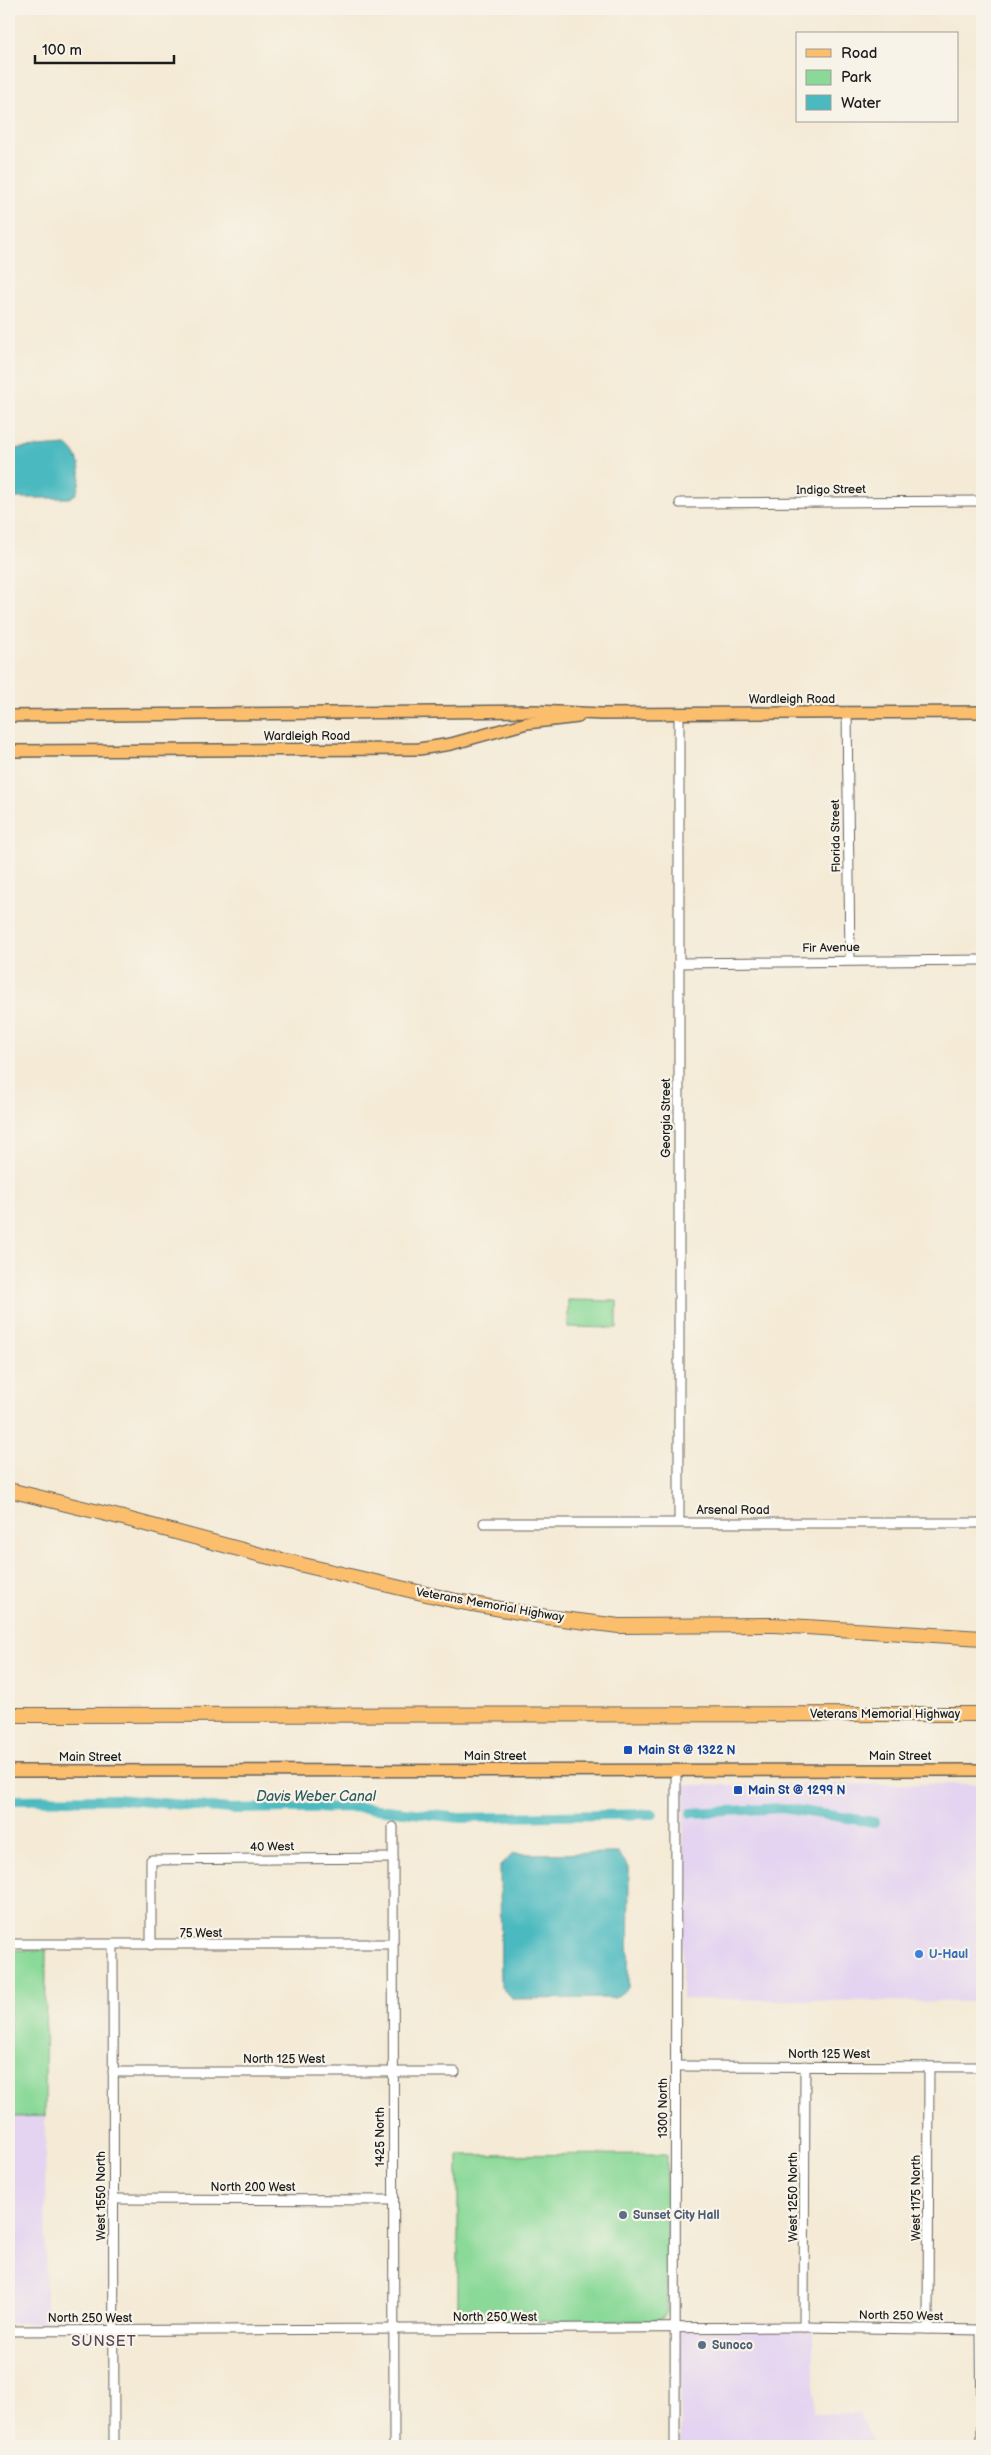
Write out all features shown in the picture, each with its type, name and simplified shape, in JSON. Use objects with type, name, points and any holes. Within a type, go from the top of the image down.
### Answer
[{"type":"highway","name":"Veterans Memorial Highway","points":[[9,1490],[275,1558],[456,1601],[547,1617],[619,1626],[774,1626],[982,1638]]},
{"type":"highway","name":"Veterans Memorial Highway","points":[[9,1715],[982,1714]]},
{"type":"main road","name":"Wardleigh Road","points":[[9,716],[535,710],[602,714],[982,712]]},
{"type":"main road","name":"Wardleigh Road","points":[[9,752],[419,749],[446,745],[527,723],[602,714]]},
{"type":"main road","name":"Main Street","points":[[9,1771],[982,1770]]},
{"type":"street","name":"Indigo Street","points":[[680,503],[982,502]]},
{"type":"street","name":"Florida Street","points":[[847,712],[850,960]]},
{"type":"street","name":"Georgia Street","points":[[679,713],[679,1522]]},
{"type":"street","name":"Fir Avenue","points":[[679,963],[982,960]]},
{"type":"street","name":"Arsenal Road","points":[[484,1523],[982,1523]]},
{"type":"street","name":"1300 North","points":[[675,2446],[676,1771]]},
{"type":"street","name":"1425 North","points":[[393,1827],[392,2200],[394,2446]]},
{"type":"street","name":"40 West","points":[[151,1945],[151,1860],[393,1858]]},
{"type":"street","name":"75 West","points":[[9,1944],[113,1946],[393,1944]]},
{"type":"street","name":"West 1550 North","points":[[113,1946],[114,2446]]},
{"type":"street","name":"North 125 West","points":[[676,2066],[982,2067]]},
{"type":"street","name":"West 1250 North","points":[[804,2327],[805,2066]]},
{"type":"street","name":"West 1175 North","points":[[928,2329],[929,2067]]},
{"type":"street","name":"North 125 West","points":[[113,2072],[455,2072]]},
{"type":"street","name":"North 200 West","points":[[113,2199],[392,2200]]},
{"type":"street","name":"North 250 West","points":[[9,2331],[804,2327],[982,2330]]},
{"type":"street","points":[[982,2330],[982,2446]]},
{"type":"shaded area","points":[[982,1784],[982,2002],[682,1999],[684,1785]]},
{"type":"shaded area","points":[[45,2116],[46,2323],[9,2323],[9,2117]]},
{"type":"shaded area","points":[[680,2328],[814,2331],[814,2413],[859,2414],[875,2446],[681,2446]]},
{"type":"green space","points":[[568,1300],[617,1301],[617,1328],[568,1327]]},
{"type":"green space","points":[[9,1950],[46,1950],[45,2116],[9,2117]]},
{"type":"green space","points":[[667,2154],[667,2311],[664,2317],[657,2321],[458,2321],[458,2155]]},
{"type":"water","points":[[66,445],[75,455],[80,467],[80,481],[76,494],[69,498],[9,498],[9,449]]},
{"type":"water","points":[[618,1853],[629,1867],[628,1988],[615,1998],[512,1999],[501,1987],[500,1866],[513,1854]]},
{"type":"waterway","name":"Davis Weber Canal","points":[[9,1800],[116,1799],[230,1809],[358,1807],[460,1818],[653,1814]]},
{"type":"waterway","name":"Davis Weber Canal","points":[[691,1813],[782,1808],[874,1822]]},
{"type":"place","name":"Main St @ 1322 N","points":[[628,1750]]},
{"type":"place","name":"Main St @ 1299 N","points":[[738,1790]]},
{"type":"place","name":"U-Haul","points":[[919,1954]]},
{"type":"place","name":"Sunset City Hall","points":[[623,2215]]},
{"type":"place","name":"Sunoco","points":[[702,2345]]},
{"type":"district","name":"SUNSET","points":[[104,2341]]}]
